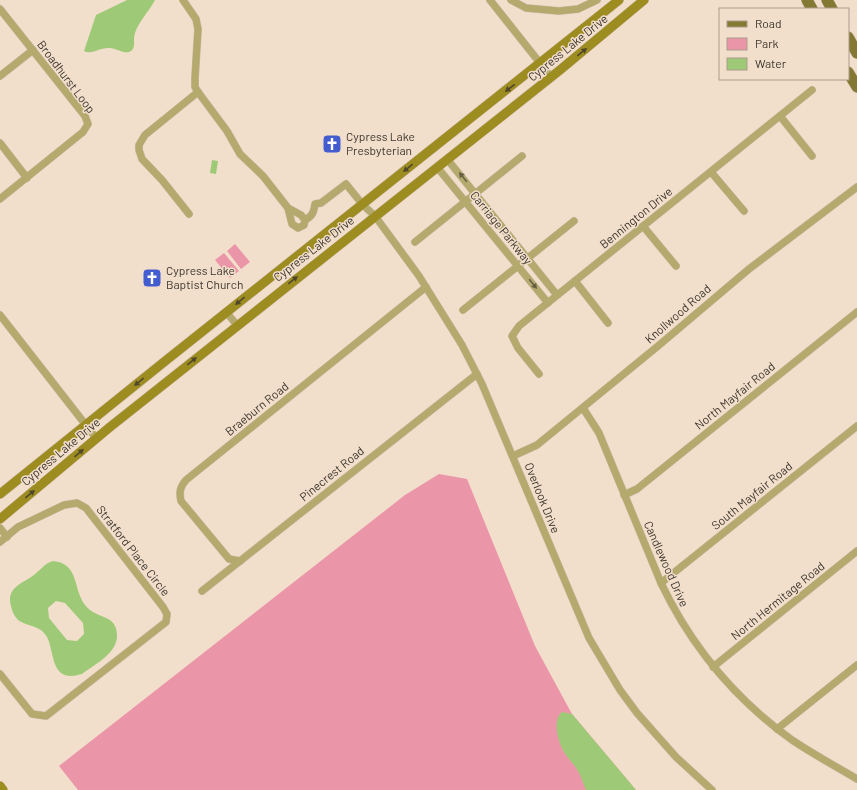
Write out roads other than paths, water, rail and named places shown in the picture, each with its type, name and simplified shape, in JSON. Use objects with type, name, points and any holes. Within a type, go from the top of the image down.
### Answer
[{"type":"main road","name":"Cypress Lake Drive","points":[[0,494],[226,312],[363,205],[619,0]]},
{"type":"main road","name":"Cypress Lake Drive","points":[[0,519],[96,438],[551,77],[644,0]]},
{"type":"main road","points":[[849,39],[857,53]]},
{"type":"main road","points":[[849,74],[857,87]]},
{"type":"street","points":[[183,0],[196,19],[198,29],[195,87],[227,131],[240,154],[262,176],[288,208],[301,215],[305,220],[304,226],[298,228],[295,227],[290,220],[288,208]]},
{"type":"street","points":[[490,0],[551,77]]},
{"type":"street","points":[[511,0],[526,8],[559,11],[578,9],[597,0]]},
{"type":"street","name":"Broadhurst Loop","points":[[0,9],[85,116],[88,124],[83,132],[0,200]]},
{"type":"street","points":[[0,76],[33,50]]},
{"type":"street","name":"Bennington Drive","points":[[539,374],[518,348],[512,336],[519,326],[812,90]]},
{"type":"street","points":[[189,214],[162,180],[146,165],[139,150],[139,144],[145,135],[198,92]]},
{"type":"street","points":[[780,116],[812,156]]},
{"type":"street","points":[[0,143],[26,178]]},
{"type":"street","points":[[415,242],[522,156]]},
{"type":"street","name":"Carriage Parkway","points":[[447,159],[557,295]]},
{"type":"street","name":"Carriage Parkway","points":[[437,167],[548,303]]},
{"type":"street","points":[[711,172],[744,211]]},
{"type":"street","name":"Overlook Drive","points":[[305,220],[310,218],[315,204],[321,203],[346,184],[363,205],[375,216],[426,287],[462,345],[477,374],[513,456],[575,608],[589,638],[606,668],[629,702],[660,741],[712,790]]},
{"type":"street","name":"Knollwood Road","points":[[513,456],[537,445],[658,346],[743,273],[857,187]]},
{"type":"street","points":[[463,310],[574,221]]},
{"type":"street","points":[[643,226],[676,266]]},
{"type":"street","points":[[575,281],[608,323]]},
{"type":"street","name":"Braeburn Road","points":[[240,561],[229,559],[181,501],[179,494],[181,486],[186,480],[426,287]]},
{"type":"street","points":[[226,312],[237,325]]},
{"type":"street","name":"North Mayfair Road","points":[[624,495],[637,489],[857,312]]},
{"type":"street","points":[[0,315],[96,438]]},
{"type":"street","name":"Pinecrest Road","points":[[202,591],[477,374]]},
{"type":"street","name":"Candlewood Drive","points":[[583,408],[596,425],[660,583],[683,625],[713,667],[740,696],[777,729],[806,749],[857,779]]},
{"type":"street","name":"South Mayfair Road","points":[[660,583],[857,426]]},
{"type":"street","name":"Stratford Place Circle","points":[[0,541],[18,527],[64,505],[77,503],[86,508],[167,614],[166,622],[46,716],[32,714],[0,674]]},
{"type":"street","points":[[0,528],[7,537]]},
{"type":"street","name":"North Hermitage Road","points":[[713,667],[857,551]]},
{"type":"street","points":[[777,729],[857,664]]},
{"type":"water","points":[[127,0],[155,0],[137,28],[132,50],[127,52],[113,48],[105,48],[93,52],[84,51],[96,15]]},
{"type":"water","points":[[212,160],[218,161],[216,174],[210,173]]},
{"type":"water","points":[[53,561],[67,566],[74,578],[81,599],[85,605],[95,613],[110,620],[116,629],[117,637],[113,649],[109,654],[82,674],[72,676],[65,675],[60,672],[56,667],[48,639],[45,634],[39,629],[18,620],[12,610],[10,600],[13,590],[48,563]],"holes":[[[56,601],[65,603],[83,623],[84,634],[77,641],[67,640],[49,618],[48,608]]]},
{"type":"water","points":[[562,712],[572,714],[636,790],[586,790],[576,767],[566,755],[560,743],[557,731],[557,720]]},
{"type":"place","name":"Cypress Lake Presbyterian","points":[[332,144]]},
{"type":"place","name":"Cypress Lake Baptist Church","points":[[152,278]]}]
